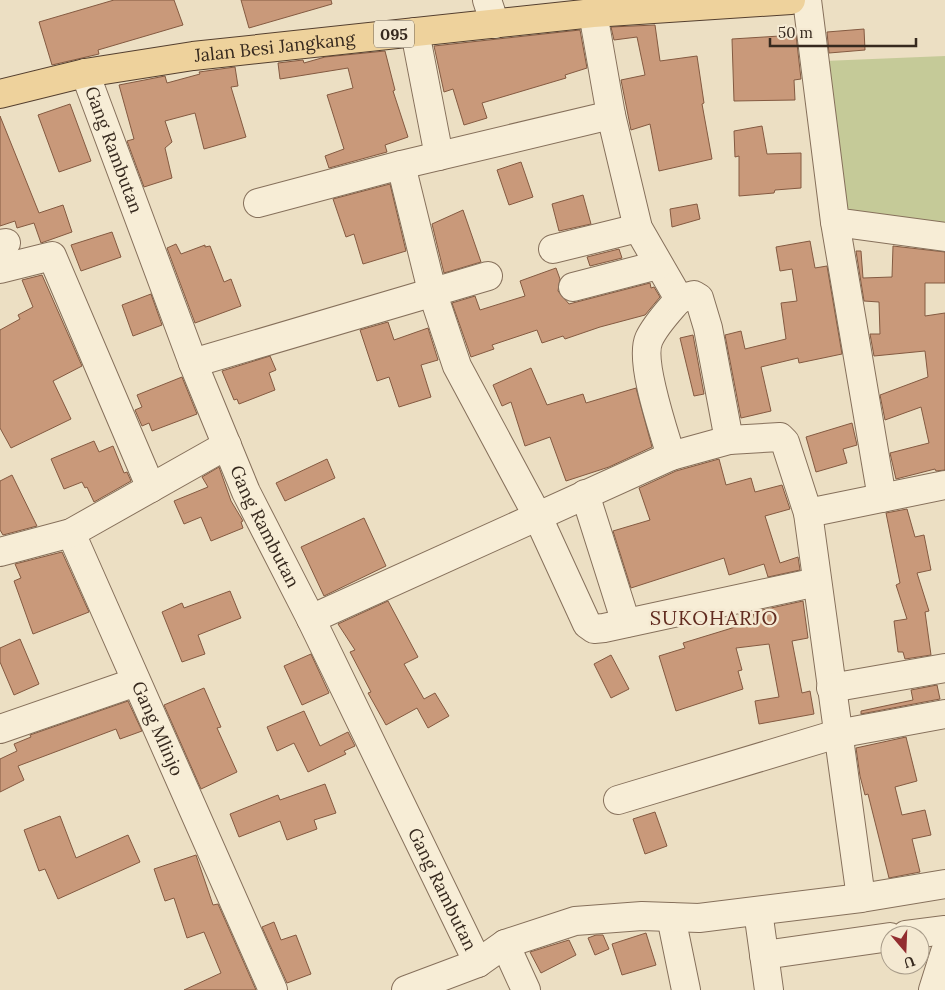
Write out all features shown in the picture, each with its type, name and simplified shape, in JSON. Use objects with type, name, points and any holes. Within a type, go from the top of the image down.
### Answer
[{"type":"main road","name":"Jalan Besi Jangkang","points":[[0,94],[85,73],[193,56],[415,32],[491,12],[791,0]]},
{"type":"street","points":[[808,0],[835,222],[882,498]]},
{"type":"street","points":[[580,9],[611,115],[638,228],[679,299]]},
{"type":"street","points":[[415,32],[440,156]]},
{"type":"street","name":"Gang Rambutan","points":[[85,73],[193,362],[246,492],[311,619],[478,963]]},
{"type":"street","points":[[258,203],[401,165],[611,115]]},
{"type":"street","points":[[401,165],[432,292],[457,366],[537,515],[587,624],[594,629],[817,582]]},
{"type":"street","points":[[835,222],[945,237]]},
{"type":"street","points":[[553,249],[638,228]]},
{"type":"street","points":[[0,269],[52,256],[151,488]]},
{"type":"street","points":[[573,287],[658,265]]},
{"type":"street","points":[[193,362],[488,276]]},
{"type":"street","points":[[671,456],[655,405],[649,365],[648,341],[679,299],[694,295],[699,298],[708,328],[729,440]]},
{"type":"street","points":[[311,619],[537,515],[671,456],[729,440],[780,437],[785,442],[808,513],[860,898]]},
{"type":"street","points":[[0,552],[70,533],[227,446]]},
{"type":"street","points":[[808,513],[945,485]]},
{"type":"street","points":[[585,494],[626,623]]},
{"type":"street","name":"Gang Mlinjo","points":[[70,533],[272,990]]},
{"type":"street","points":[[831,688],[945,668]]},
{"type":"street","points":[[0,729],[136,682]]},
{"type":"street","points":[[618,800],[837,734],[945,714]]},
{"type":"street","points":[[406,990],[478,963],[505,944],[575,921],[606,917],[699,918],[860,898],[945,884]]},
{"type":"street","points":[[758,911],[769,990]]},
{"type":"street","points":[[671,917],[686,990]]},
{"type":"street","points":[[930,932],[945,930]]},
{"type":"street","points":[[764,955],[880,938]]},
{"type":"street","points":[[505,944],[526,990]]},
{"type":"street","points":[[933,990],[945,952]]},
{"type":"green space","points":[[945,56],[945,229],[840,215],[824,61]]},
{"type":"building","points":[[114,0],[174,0],[183,25],[98,50],[99,54],[52,65],[39,22]]},
{"type":"building","points":[[241,0],[331,0],[332,4],[249,28]]},
{"type":"building","points":[[655,25],[660,61],[697,56],[704,103],[702,104],[712,159],[659,171],[650,124],[631,130],[621,80],[645,75],[637,37],[614,40],[611,27]]},
{"type":"building","points":[[864,29],[865,50],[829,53],[827,32]]},
{"type":"building","points":[[580,30],[587,68],[565,75],[566,78],[482,103],[487,118],[464,125],[453,89],[444,92],[434,46]]},
{"type":"building","points":[[796,35],[801,79],[794,80],[795,100],[734,101],[732,39]]},
{"type":"building","points":[[385,51],[395,90],[393,91],[408,137],[385,145],[387,152],[329,168],[325,156],[344,149],[327,95],[353,88],[348,68],[280,79],[278,63],[303,60],[304,63],[325,57]]},
{"type":"building","points":[[235,67],[238,86],[231,87],[246,137],[204,149],[195,113],[165,121],[172,142],[165,148],[172,178],[144,187],[127,141],[134,139],[119,85],[165,76],[167,83],[200,74],[199,72]]},
{"type":"building","points":[[70,104],[91,161],[59,172],[38,115]]},
{"type":"building","points":[[0,116],[39,213],[63,205],[72,232],[41,243],[34,223],[17,228],[15,221],[0,226]]},
{"type":"building","points":[[762,126],[767,154],[801,153],[801,188],[775,190],[774,193],[739,196],[739,156],[735,157],[734,131]]},
{"type":"building","points":[[521,162],[533,197],[509,205],[497,170]]},
{"type":"building","points":[[390,184],[406,251],[363,264],[354,234],[346,237],[333,199]]},
{"type":"building","points":[[583,195],[591,224],[559,231],[552,204]]},
{"type":"building","points":[[697,204],[700,219],[672,227],[670,209]]},
{"type":"building","points":[[463,210],[481,262],[444,273],[432,224]]},
{"type":"building","points":[[112,232],[121,257],[81,271],[71,245]]},
{"type":"building","points":[[810,241],[815,268],[827,266],[842,354],[799,363],[798,358],[761,367],[771,411],[741,418],[725,335],[741,331],[745,349],[786,339],[781,303],[797,301],[792,269],[780,271],[776,247]]},
{"type":"building","points":[[176,244],[181,254],[205,245],[205,247],[210,246],[224,282],[231,279],[241,306],[195,323],[167,248]]},
{"type":"building","points":[[893,246],[945,252],[945,283],[925,283],[925,316],[945,313],[945,470],[936,471],[935,469],[896,479],[890,453],[929,443],[921,407],[885,420],[880,395],[928,377],[925,351],[874,356],[870,334],[880,334],[879,302],[864,301],[856,251],[861,251],[863,278],[892,277]]},
{"type":"building","points":[[619,249],[622,258],[590,266],[587,257]]},
{"type":"building","points":[[556,268],[560,279],[558,291],[569,304],[650,283],[651,288],[654,287],[660,297],[645,315],[565,339],[563,336],[542,343],[537,330],[492,345],[494,349],[471,357],[452,303],[475,296],[480,310],[525,296],[520,281]]},
{"type":"building","points":[[42,275],[82,366],[53,381],[71,419],[11,448],[0,428],[0,330],[20,319],[18,315],[33,307],[22,280]]},
{"type":"building","points":[[151,294],[162,325],[133,336],[122,305]]},
{"type":"building","points":[[388,322],[394,340],[428,328],[438,360],[421,365],[431,397],[399,407],[389,377],[377,381],[360,330]]},
{"type":"building","points":[[693,335],[704,394],[694,396],[680,338]]},
{"type":"building","points":[[270,356],[276,370],[269,373],[275,390],[239,404],[237,399],[234,400],[222,371]]},
{"type":"building","points":[[531,368],[547,405],[583,394],[586,403],[636,388],[652,447],[609,467],[566,481],[550,437],[525,446],[511,402],[502,406],[493,385]]},
{"type":"building","points":[[182,377],[197,414],[152,431],[149,423],[142,426],[135,410],[142,407],[137,395]]},
{"type":"building","points":[[852,423],[857,445],[843,449],[847,463],[816,472],[806,437]]},
{"type":"building","points":[[94,441],[99,452],[113,446],[124,473],[127,472],[131,481],[94,502],[87,487],[85,488],[82,482],[64,489],[51,459]]},
{"type":"building","points":[[327,459],[335,478],[285,501],[276,483]]},
{"type":"building","points":[[719,459],[726,485],[751,478],[755,492],[782,485],[790,509],[765,516],[780,563],[798,557],[800,570],[768,577],[764,564],[729,575],[724,558],[631,588],[613,531],[650,520],[639,488],[676,471]]},
{"type":"building","points":[[219,467],[231,501],[243,521],[241,522],[243,528],[211,541],[201,517],[184,524],[174,501],[208,487],[202,477]]},
{"type":"building","points":[[12,475],[37,526],[3,535],[0,530],[0,481]]},
{"type":"building","points":[[907,509],[915,537],[924,535],[931,570],[917,573],[929,611],[925,612],[931,655],[905,659],[903,652],[898,652],[894,621],[907,619],[896,585],[900,583],[886,513]]},
{"type":"building","points":[[364,518],[386,566],[324,596],[301,547]]},
{"type":"building","points":[[62,552],[89,612],[33,634],[14,581],[21,578],[15,564]]},
{"type":"building","points":[[230,591],[241,618],[198,635],[205,654],[182,662],[162,612],[182,603],[184,608]]},
{"type":"building","points":[[388,601],[418,657],[404,664],[424,699],[435,693],[449,716],[428,728],[417,708],[386,725],[368,693],[371,692],[350,652],[355,650],[338,624]]},
{"type":"building","points":[[803,601],[808,638],[792,641],[802,693],[810,691],[814,714],[759,724],[755,701],[779,697],[769,644],[736,648],[742,670],[738,671],[743,689],[676,711],[659,656],[685,648],[683,643],[755,621],[753,612]]},
{"type":"building","points":[[20,639],[39,684],[14,695],[0,662],[0,648]]},
{"type":"building","points":[[311,654],[329,693],[302,705],[284,666]]},
{"type":"building","points":[[611,655],[629,689],[611,698],[594,664]]},
{"type":"building","points":[[937,685],[940,699],[861,714],[861,711],[913,700],[911,690]]},
{"type":"building","points":[[204,688],[221,727],[217,728],[237,772],[201,789],[164,705]]},
{"type":"building","points":[[128,701],[142,731],[120,739],[116,729],[18,766],[24,780],[0,792],[0,759],[17,751],[14,744],[31,737],[30,735]]},
{"type":"building","points":[[304,711],[320,746],[348,732],[355,746],[344,751],[346,754],[308,772],[294,743],[277,751],[267,727]]},
{"type":"building","points":[[906,737],[917,781],[895,787],[902,815],[925,810],[931,835],[912,839],[920,872],[889,878],[868,794],[865,795],[860,776],[856,748]]},
{"type":"building","points":[[325,784],[336,813],[314,820],[317,829],[287,840],[280,821],[239,837],[230,814],[278,795],[280,800]]},
{"type":"building","points":[[655,812],[667,846],[645,854],[633,819]]},
{"type":"building","points":[[60,816],[76,858],[128,835],[140,862],[58,899],[45,869],[39,871],[24,830]]},
{"type":"building","points":[[196,855],[213,905],[218,904],[256,990],[184,990],[221,973],[204,932],[187,938],[174,898],[165,901],[154,869]]},
{"type":"building","points":[[274,922],[281,940],[296,935],[311,974],[287,983],[262,927]]},
{"type":"building","points":[[646,933],[656,965],[622,975],[612,944]]},
{"type":"building","points":[[603,935],[609,949],[595,955],[588,938]]},
{"type":"building","points":[[569,940],[576,955],[541,973],[530,952]]},
{"type":"district","name":"SUKOHARJO","points":[[714,618]]}]
